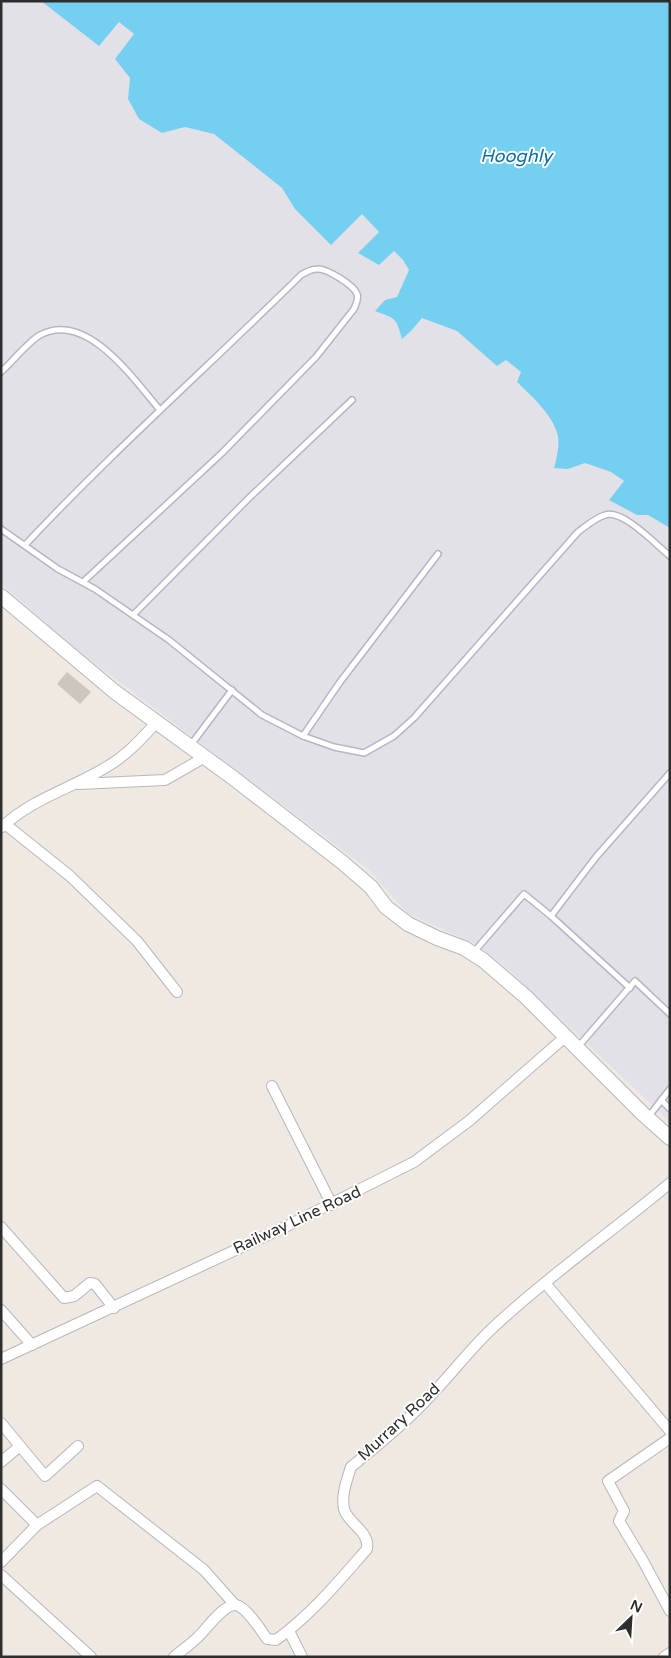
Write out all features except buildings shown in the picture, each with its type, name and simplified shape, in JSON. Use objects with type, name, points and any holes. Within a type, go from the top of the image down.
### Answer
[{"type":"street","points":[[1,596],[115,692],[205,757],[342,862],[371,887],[386,907],[408,924],[483,960],[526,997],[565,1038],[670,1138]]},
{"type":"street","points":[[157,722],[118,760],[94,775],[37,801],[3,826],[70,876],[104,908],[137,941],[177,992]]},
{"type":"street","points":[[72,784],[165,780],[205,757]]},
{"type":"street","name":"Railway Line Road","points":[[1,1359],[332,1205],[414,1162],[469,1121],[565,1038]]},
{"type":"street","points":[[272,1086],[332,1205]]},
{"type":"street","name":"Murrary Road","points":[[37,1525],[97,1486],[204,1570],[235,1605],[242,1608],[254,1620],[267,1639],[276,1640],[290,1631],[340,1580],[366,1549],[366,1539],[345,1512],[343,1506],[346,1482],[351,1466],[433,1393],[497,1323],[670,1183]]},
{"type":"street","points":[[1,1227],[64,1298],[74,1296],[90,1283],[95,1284],[114,1308]]},
{"type":"street","points":[[545,1283],[670,1430]]},
{"type":"street","points":[[1,1310],[32,1346]]},
{"type":"street","points":[[1,1423],[45,1476],[78,1446]]},
{"type":"street","points":[[670,1438],[608,1480],[624,1511],[619,1520],[670,1611]]},
{"type":"street","points":[[1,1462],[20,1446]]},
{"type":"street","points":[[1,1490],[37,1525],[1,1562]]},
{"type":"street","points":[[1,1574],[91,1657]]},
{"type":"street","points":[[174,1657],[198,1637],[217,1616],[235,1605]]},
{"type":"street","points":[[290,1631],[302,1657]]},
{"type":"street","points":[[664,1657],[670,1652]]},
{"type":"lane","points":[[25,545],[50,518],[301,274],[318,268],[334,274],[355,289],[358,301],[354,309],[316,357],[222,453],[83,582]]},
{"type":"lane","points":[[1,372],[37,336],[49,331],[76,332],[108,351],[160,410]]},
{"type":"lane","points":[[133,615],[250,497],[352,400]]},
{"type":"lane","points":[[1,529],[58,569],[83,582],[169,640],[262,715],[303,736],[334,747],[364,752],[394,736],[414,718],[578,532],[606,514],[614,514],[627,519],[670,556]]},
{"type":"lane","points":[[303,736],[340,682],[438,554]]},
{"type":"lane","points":[[190,746],[232,690]]},
{"type":"lane","points":[[551,916],[596,857],[670,773]]},
{"type":"lane","points":[[473,954],[524,894],[630,988]]},
{"type":"lane","points":[[577,1048],[635,981],[670,1014]]},
{"type":"lane","points":[[647,1118],[670,1089]]},
{"type":"lane","points":[[661,1100],[670,1109]]},
{"type":"shaded area","points":[[1,1],[41,1],[99,46],[119,22],[135,35],[115,59],[130,78],[128,99],[162,133],[185,127],[214,134],[282,188],[295,209],[362,214],[379,232],[359,253],[393,251],[403,260],[409,270],[397,297],[385,300],[375,311],[393,318],[412,330],[422,318],[436,323],[457,331],[497,366],[506,360],[521,372],[517,382],[544,409],[557,431],[558,453],[568,469],[585,463],[611,472],[624,481],[609,500],[637,515],[648,515],[670,528],[670,1122],[505,967],[477,945],[407,913],[369,870],[77,650],[1,584]]},
{"type":"water","name":"Hooghly","points":[[41,1],[670,1],[670,528],[648,515],[637,515],[609,500],[624,481],[611,472],[585,463],[568,469],[554,468],[558,444],[553,423],[534,398],[517,382],[521,372],[506,360],[497,366],[457,331],[422,318],[402,339],[394,320],[375,311],[385,300],[397,297],[409,270],[394,251],[379,265],[358,253],[379,232],[362,214],[331,245],[295,209],[282,188],[214,134],[185,127],[162,133],[139,119],[128,99],[130,78],[115,59],[134,34],[119,22],[99,46]]}]
